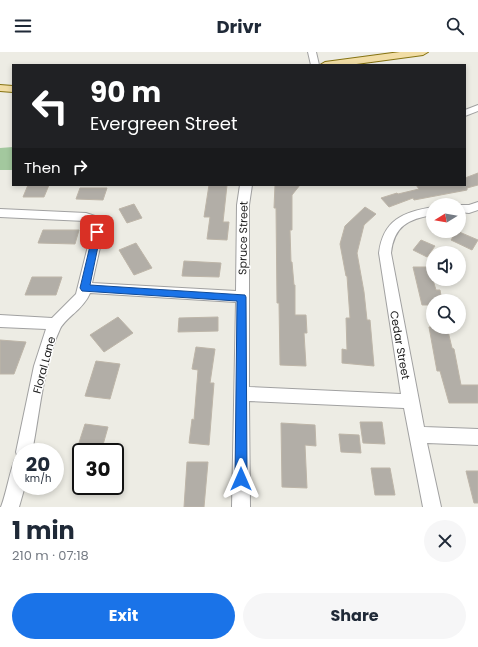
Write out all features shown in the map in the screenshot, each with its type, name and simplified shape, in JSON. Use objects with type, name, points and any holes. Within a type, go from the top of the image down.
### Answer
[{"type":"main road","points":[[333,64],[423,52]]},
{"type":"main road","points":[[0,88],[12,89]]},
{"type":"street","points":[[312,52],[316,64]]},
{"type":"street","points":[[466,113],[478,108]]},
{"type":"street","points":[[466,113],[478,120]]},
{"type":"street","name":"Spruce Street","points":[[241,507],[243,205],[246,186]]},
{"type":"street","points":[[469,208],[478,217]]},
{"type":"street","name":"Cedar Street","points":[[426,212],[412,215],[402,220],[394,227],[385,244],[385,253],[410,401],[432,507]]},
{"type":"street","name":"Floral Lane","points":[[0,213],[86,217],[94,220],[99,225],[85,288],[80,300],[55,324],[41,366],[26,443]]},
{"type":"street","points":[[85,288],[242,297]]},
{"type":"street","points":[[0,321],[55,324]]},
{"type":"street","points":[[241,394],[410,401]]},
{"type":"street","points":[[417,435],[478,437]]},
{"type":"street","points":[[10,507],[15,495]]},
{"type":"green space","points":[[12,147],[12,170],[0,170],[0,148]]},
{"type":"building","points":[[478,173],[478,185],[467,188],[467,190],[414,200],[413,198],[389,207],[381,198],[419,189],[417,186],[466,186],[466,178]]},
{"type":"building","points":[[28,186],[49,186],[44,197],[23,197]]},
{"type":"building","points":[[209,186],[227,186],[223,222],[229,222],[227,240],[207,239],[210,217],[204,217]]},
{"type":"building","points":[[275,186],[299,186],[292,195],[292,230],[290,230],[291,262],[295,285],[295,315],[306,315],[307,333],[304,333],[306,366],[280,365],[279,303],[277,303],[276,208],[274,208]]},
{"type":"building","points":[[80,188],[107,188],[103,200],[76,199]]},
{"type":"building","points":[[134,204],[142,218],[127,223],[119,209]]},
{"type":"building","points":[[365,207],[376,214],[364,225],[357,253],[367,320],[370,320],[374,366],[342,363],[342,349],[347,350],[346,318],[350,318],[347,276],[340,244],[345,226]]},
{"type":"building","points":[[43,230],[79,230],[75,244],[38,243]]},
{"type":"building","points":[[466,235],[478,240],[472,250],[451,240],[452,238],[466,238]]},
{"type":"building","points":[[421,240],[435,246],[426,246],[426,256],[413,250]]},
{"type":"building","points":[[136,243],[152,268],[134,275],[119,250]]},
{"type":"building","points":[[184,261],[221,263],[219,277],[182,276]]},
{"type":"building","points":[[413,267],[426,267],[426,286],[435,286],[436,290],[440,290],[441,294],[426,294],[426,305],[422,305]]},
{"type":"building","points":[[32,277],[62,277],[56,295],[25,295]]},
{"type":"building","points":[[118,317],[133,333],[104,352],[90,335]]},
{"type":"building","points":[[218,317],[218,331],[178,332],[179,318]]},
{"type":"building","points":[[430,334],[449,334],[452,348],[454,349],[461,385],[478,385],[478,403],[449,403],[440,371],[437,371]]},
{"type":"building","points":[[0,340],[26,342],[14,374],[0,374]]},
{"type":"building","points":[[196,347],[215,349],[210,383],[214,383],[209,445],[189,443],[192,419],[194,420],[198,370],[192,369]]},
{"type":"building","points":[[96,361],[120,364],[110,399],[85,396]]},
{"type":"building","points":[[360,422],[382,422],[385,444],[363,443]]},
{"type":"building","points":[[281,423],[315,425],[316,446],[305,445],[307,488],[282,487]]},
{"type":"building","points":[[85,424],[108,427],[104,443],[79,443]]},
{"type":"building","points":[[339,434],[359,435],[361,453],[341,452]]},
{"type":"building","points":[[187,462],[208,462],[204,507],[184,507]]},
{"type":"building","points":[[371,468],[390,468],[395,495],[375,495]]},
{"type":"building","points":[[466,471],[478,471],[478,503],[474,503]]},
{"type":"route","points":[[97,232],[85,288],[242,297],[241,479]]}]
